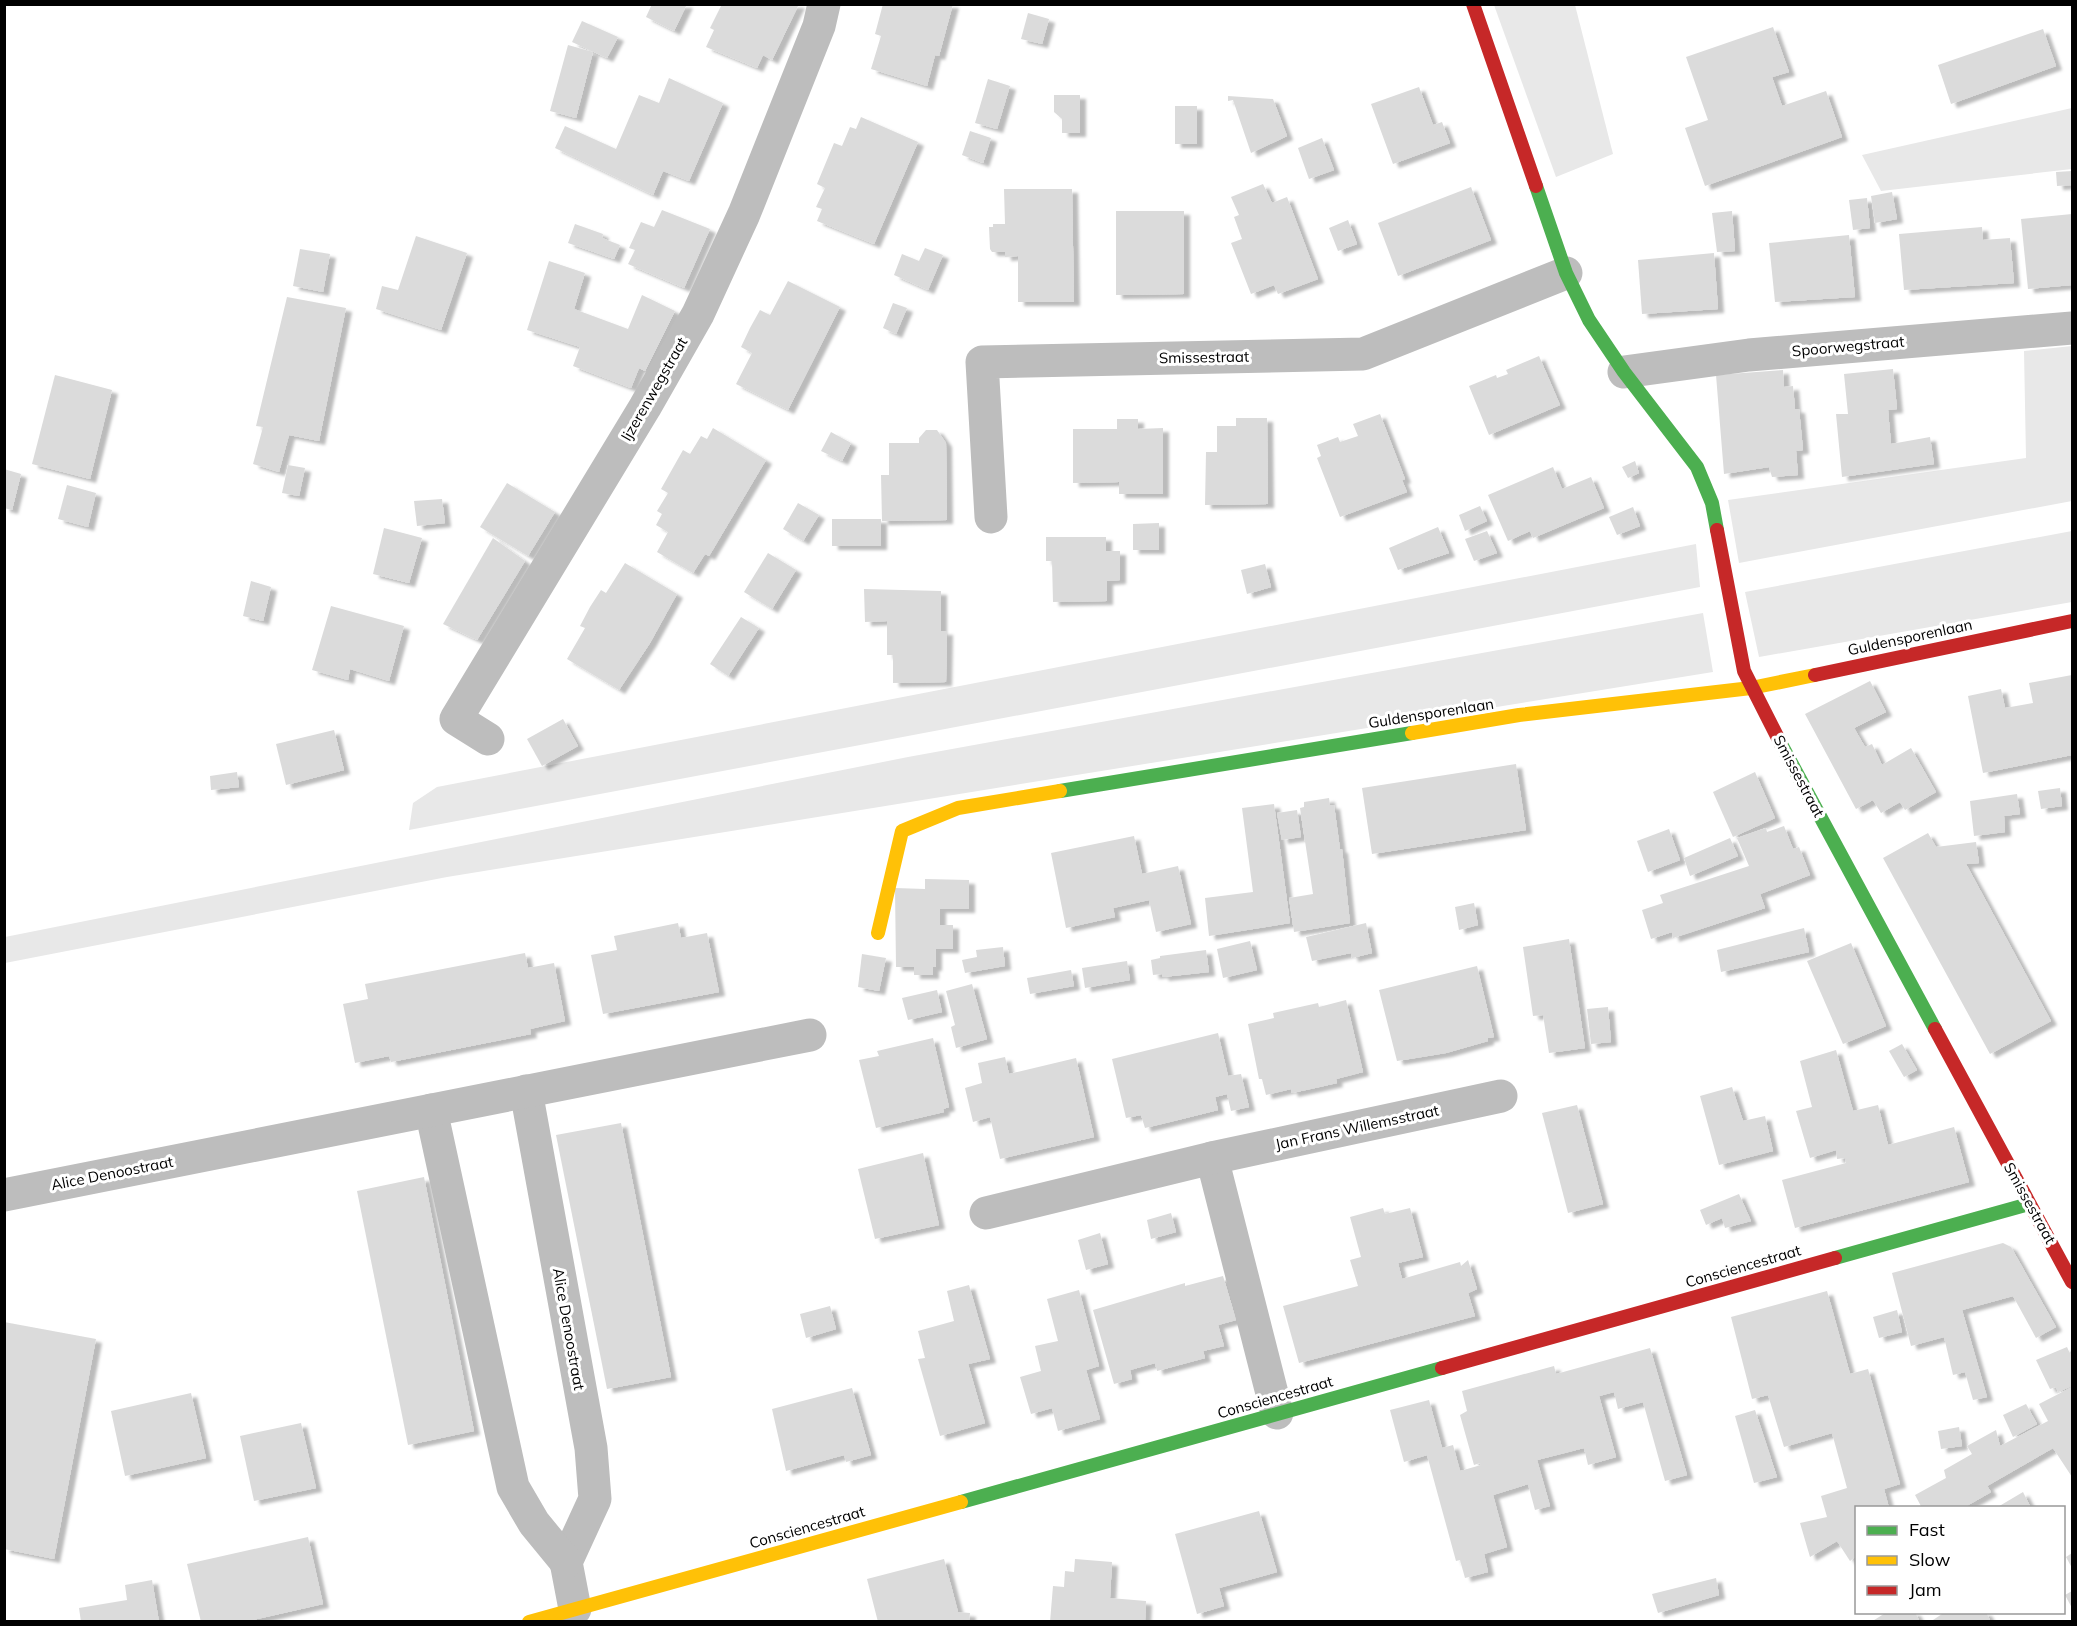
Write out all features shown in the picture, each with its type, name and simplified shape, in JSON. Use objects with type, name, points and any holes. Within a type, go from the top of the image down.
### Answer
[{"type":"street","name":"Ijzerenwegstraat","points":[[488,739],[456,719],[645,407],[698,314],[744,214],[819,26],[824,4]]},
{"type":"street","name":"Smissestraat","points":[[1473,4],[1566,273],[1589,320],[1624,372],[1697,467],[1712,503],[1744,671],[1751,688],[2030,1204],[2071,1275]]},
{"type":"street","name":"Smissestraat","points":[[991,517],[982,362],[1363,354],[1566,273]]},
{"type":"street","name":"Spoorwegstraat","points":[[1624,372],[1749,355],[2073,328]]},
{"type":"street","name":"Guldensporenlaan","points":[[878,933],[902,831],[958,808],[1520,716],[1751,688],[2073,621]]},
{"type":"street","name":"Alice Denoostraat","points":[[4,1195],[810,1035]]},
{"type":"street","name":"Alice Denoostraat","points":[[526,1091],[592,1459],[595,1500],[566,1562]]},
{"type":"street","name":"Jan Frans Willemsstraat","points":[[986,1213],[1212,1158],[1501,1096]]},
{"type":"street","points":[[431,1110],[513,1487],[534,1524],[566,1562],[575,1609]]},
{"type":"street","points":[[1212,1158],[1277,1413]]},
{"type":"street","name":"Consciencestraat","points":[[529,1622],[2030,1204]]},
{"type":"shaded area","points":[[1494,5],[1575,5],[1613,154],[1556,177]]},
{"type":"shaded area","points":[[2072,108],[2072,169],[1881,191],[1862,155]]},
{"type":"shaded area","points":[[2072,346],[2072,501],[1739,563],[1728,500],[2026,458],[2024,351]]},
{"type":"shaded area","points":[[2072,531],[2072,602],[1759,657],[1745,592]]},
{"type":"shaded area","points":[[1696,544],[1700,587],[409,830],[413,803],[437,787]]},
{"type":"shaded area","points":[[1703,613],[1713,672],[447,877],[5,963],[5,937],[908,757]]},
{"type":"building","points":[[652,4],[687,4],[674,31],[646,17]]},
{"type":"building","points":[[722,4],[799,4],[772,60],[763,55],[757,68],[706,47],[714,30],[710,28]]},
{"type":"building","points":[[883,4],[953,4],[939,56],[935,55],[927,86],[871,69],[881,36],[875,34]]},
{"type":"building","points":[[1028,13],[1049,19],[1042,44],[1021,39]]},
{"type":"building","points":[[582,21],[618,37],[607,58],[572,42]]},
{"type":"building","points":[[1773,27],[1789,72],[1772,77],[1782,106],[1826,91],[1842,137],[1705,186],[1685,128],[1708,120],[1686,57]]},
{"type":"building","points":[[2043,29],[2056,66],[1951,104],[1938,65]]},
{"type":"building","points":[[568,45],[593,52],[576,118],[550,111]]},
{"type":"building","points":[[669,78],[723,103],[689,181],[663,171],[653,195],[555,148],[565,126],[616,149],[639,95],[659,103]]},
{"type":"building","points":[[988,79],[1010,86],[997,129],[975,123]]},
{"type":"building","points":[[1419,87],[1433,125],[1442,122],[1450,143],[1393,164],[1371,104]]},
{"type":"building","points":[[1054,95],[1080,95],[1080,133],[1062,133],[1062,119],[1054,112]]},
{"type":"building","points":[[1228,96],[1273,99],[1287,136],[1251,153],[1233,100],[1228,101]]},
{"type":"building","points":[[1175,106],[1197,106],[1197,144],[1175,144]]},
{"type":"building","points":[[861,117],[918,142],[874,244],[817,221],[822,209],[816,207],[825,188],[817,184],[834,143],[842,146],[850,127],[856,129]]},
{"type":"building","points":[[970,131],[991,138],[983,163],[962,155]]},
{"type":"building","points":[[1322,138],[1334,170],[1309,179],[1298,148]]},
{"type":"building","points":[[2072,171],[2072,185],[2057,186],[2056,172]]},
{"type":"building","points":[[1263,184],[1272,203],[1287,197],[1318,279],[1278,294],[1274,285],[1251,294],[1231,243],[1242,239],[1234,217],[1239,215],[1231,197]]},
{"type":"building","points":[[1471,187],[1491,240],[1398,276],[1378,223]]},
{"type":"building","points":[[1004,189],[1072,189],[1074,302],[1018,302],[1018,256],[1005,257],[1005,252],[992,252],[990,249],[989,227],[993,227],[993,224],[1005,224]]},
{"type":"building","points":[[1892,192],[1897,219],[1875,223],[1871,196]]},
{"type":"building","points":[[1867,198],[1870,228],[1853,230],[1849,200]]},
{"type":"building","points":[[662,210],[710,229],[684,288],[628,264],[635,250],[629,248],[641,222],[654,227]]},
{"type":"building","points":[[1116,211],[1184,211],[1184,294],[1116,295]]},
{"type":"building","points":[[1732,211],[1735,251],[1717,252],[1712,213]]},
{"type":"building","points":[[2072,214],[2072,285],[2028,289],[2021,219]]},
{"type":"building","points":[[1348,220],[1357,244],[1338,251],[1329,228]]},
{"type":"building","points":[[575,224],[603,234],[602,238],[620,245],[614,259],[568,243]]},
{"type":"building","points":[[1982,227],[1983,240],[2010,238],[2014,283],[1904,290],[1899,234]]},
{"type":"building","points":[[1849,235],[1855,297],[1775,302],[1769,243]]},
{"type":"building","points":[[416,236],[467,253],[441,330],[376,309],[382,286],[398,290]]},
{"type":"building","points":[[925,248],[943,255],[928,290],[894,275],[902,254],[919,261]]},
{"type":"building","points":[[300,249],[330,254],[323,292],[293,286]]},
{"type":"building","points":[[1714,253],[1718,309],[1642,314],[1638,260]]},
{"type":"building","points":[[549,261],[585,273],[574,309],[628,329],[642,295],[675,311],[645,371],[639,368],[631,388],[573,366],[580,347],[527,330]]},
{"type":"building","points":[[788,281],[840,307],[788,410],[736,384],[752,353],[741,347],[750,328],[760,310],[770,315]]},
{"type":"building","points":[[287,297],[346,308],[319,441],[289,435],[279,472],[253,464],[263,427],[256,426]]},
{"type":"building","points":[[893,303],[907,308],[896,334],[883,328]]},
{"type":"building","points":[[1539,356],[1560,405],[1489,435],[1469,386],[1496,375],[1497,378],[1508,374],[1506,370]]},
{"type":"building","points":[[1893,369],[1897,409],[1888,410],[1891,444],[1930,437],[1934,464],[1842,477],[1836,414],[1848,414],[1844,374]]},
{"type":"building","points":[[1783,370],[1784,387],[1793,386],[1795,409],[1799,409],[1803,450],[1796,451],[1798,475],[1772,477],[1769,467],[1724,474],[1716,375]]},
{"type":"building","points":[[55,375],[112,390],[90,479],[32,464]]},
{"type":"building","points":[[1380,414],[1405,479],[1402,480],[1407,492],[1340,517],[1317,458],[1321,456],[1317,445],[1338,437],[1340,442],[1358,436],[1353,424]]},
{"type":"building","points":[[1236,418],[1267,418],[1268,504],[1205,505],[1206,452],[1217,452],[1217,426],[1236,426]]},
{"type":"building","points":[[1117,419],[1138,419],[1138,429],[1163,428],[1163,494],[1119,494],[1119,482],[1073,483],[1073,429],[1117,429]]},
{"type":"building","points":[[713,428],[766,460],[709,556],[705,554],[693,573],[657,552],[668,532],[656,525],[662,514],[657,511],[668,493],[661,489],[683,450],[690,454],[701,436],[707,439]]},
{"type":"building","points":[[926,430],[937,430],[946,443],[947,520],[882,521],[881,475],[889,475],[889,443],[919,443],[919,438]]},
{"type":"building","points":[[831,432],[851,443],[842,461],[821,451]]},
{"type":"building","points":[[1635,461],[1639,473],[1628,478],[1622,467]]},
{"type":"building","points":[[288,465],[305,468],[299,496],[282,493]]},
{"type":"building","points":[[1553,467],[1562,489],[1591,477],[1604,508],[1533,538],[1530,531],[1508,541],[1488,495]]},
{"type":"building","points":[[4,469],[21,474],[12,510],[4,508]]},
{"type":"building","points":[[507,483],[555,512],[528,556],[480,527]]},
{"type":"building","points":[[67,485],[96,493],[88,527],[58,519]]},
{"type":"building","points":[[442,499],[445,523],[417,526],[414,501]]},
{"type":"building","points":[[798,503],[819,515],[803,541],[783,529]]},
{"type":"building","points":[[1480,506],[1487,521],[1465,531],[1459,515]]},
{"type":"building","points":[[1633,507],[1640,526],[1617,535],[1609,517]]},
{"type":"building","points":[[832,519],[881,519],[881,546],[832,546]]},
{"type":"building","points":[[1159,523],[1159,550],[1133,550],[1133,524]]},
{"type":"building","points":[[1438,527],[1449,553],[1398,570],[1389,548]]},
{"type":"building","points":[[384,528],[422,538],[409,583],[373,574]]},
{"type":"building","points":[[1487,531],[1497,553],[1474,561],[1465,539]]},
{"type":"building","points":[[1046,537],[1106,537],[1106,551],[1120,551],[1120,580],[1107,581],[1107,601],[1053,602],[1052,561],[1046,561]]},
{"type":"building","points":[[493,538],[525,561],[477,640],[443,624]]},
{"type":"building","points":[[768,553],[796,570],[772,609],[744,592]]},
{"type":"building","points":[[625,563],[677,594],[650,643],[619,690],[567,659],[585,628],[580,626],[590,607],[601,590],[606,593]]},
{"type":"building","points":[[1265,564],[1271,587],[1247,594],[1241,570]]},
{"type":"building","points":[[251,581],[271,587],[263,621],[243,616]]},
{"type":"building","points":[[864,589],[941,591],[941,631],[947,631],[946,682],[893,683],[893,655],[887,655],[887,621],[865,622]]},
{"type":"building","points":[[331,606],[404,626],[389,681],[350,669],[348,680],[312,670]]},
{"type":"building","points":[[741,617],[759,628],[728,676],[710,664]]},
{"type":"building","points":[[2072,675],[2072,755],[1983,773],[1968,696],[2001,689],[2005,708],[2033,703],[2029,683]]},
{"type":"building","points":[[1870,681],[1886,712],[1854,728],[1865,747],[1872,744],[1882,765],[1911,748],[1936,792],[1905,810],[1900,802],[1881,813],[1873,800],[1856,809],[1805,714]]},
{"type":"building","points":[[563,719],[578,746],[542,766],[527,739]]},
{"type":"building","points":[[334,730],[344,770],[286,785],[276,744]]},
{"type":"building","points":[[1516,764],[1526,830],[1372,854],[1362,788]]},
{"type":"building","points":[[237,772],[239,787],[211,790],[210,776]]},
{"type":"building","points":[[1755,772],[1775,818],[1733,837],[1713,792]]},
{"type":"building","points":[[2060,788],[2062,806],[2041,809],[2038,791]]},
{"type":"building","points":[[2017,794],[2020,814],[2004,816],[2005,832],[1974,836],[1970,801]]},
{"type":"building","points":[[1329,798],[1330,805],[1334,805],[1340,849],[1342,849],[1350,923],[1294,932],[1289,898],[1313,894],[1300,808],[1304,807],[1304,802]]},
{"type":"building","points":[[1274,804],[1290,923],[1209,936],[1205,898],[1253,892],[1242,808]]},
{"type":"building","points":[[1297,810],[1301,837],[1282,840],[1277,813]]},
{"type":"building","points":[[1784,826],[1793,849],[1799,847],[1810,875],[1760,894],[1765,908],[1673,938],[1672,932],[1651,939],[1642,910],[1663,903],[1660,895],[1749,866],[1737,838],[1766,828],[1767,832]]},
{"type":"building","points":[[1669,829],[1680,860],[1648,872],[1637,841]]},
{"type":"building","points":[[1928,833],[1936,847],[1976,842],[1979,863],[1966,864],[2051,1021],[1990,1054],[1883,858]]},
{"type":"building","points":[[1134,836],[1142,874],[1178,866],[1191,924],[1156,932],[1149,900],[1113,908],[1115,917],[1066,928],[1051,853]]},
{"type":"building","points":[[1730,838],[1738,856],[1690,876],[1684,858]]},
{"type":"building","points":[[925,879],[969,880],[969,909],[940,909],[940,925],[953,925],[953,949],[936,949],[936,967],[933,967],[933,975],[914,975],[914,967],[896,967],[895,888],[925,889]]},
{"type":"building","points":[[1474,903],[1478,925],[1459,930],[1455,907]]},
{"type":"building","points":[[678,923],[681,938],[707,933],[719,992],[603,1014],[591,955],[617,950],[614,936]]},
{"type":"building","points":[[1366,923],[1372,953],[1352,958],[1351,953],[1312,961],[1306,937]]},
{"type":"building","points":[[1804,928],[1809,952],[1721,972],[1717,950]]},
{"type":"building","points":[[1569,939],[1585,1048],[1549,1053],[1543,1015],[1533,1016],[1523,947]]},
{"type":"building","points":[[1250,941],[1257,970],[1223,978],[1217,949]]},
{"type":"building","points":[[1851,943],[1886,1026],[1843,1044],[1807,961]]},
{"type":"building","points":[[1003,947],[1005,966],[965,973],[962,960],[977,957],[976,950]]},
{"type":"building","points":[[1206,950],[1209,972],[1163,977],[1162,974],[1153,975],[1151,960],[1160,958],[1160,956]]},
{"type":"building","points":[[525,953],[528,968],[554,963],[565,1021],[530,1029],[531,1034],[391,1062],[389,1056],[355,1063],[343,1004],[368,999],[365,984]]},
{"type":"building","points":[[862,954],[886,958],[879,991],[858,987]]},
{"type":"building","points":[[1127,961],[1130,980],[1085,988],[1082,968]]},
{"type":"building","points":[[1477,966],[1494,1037],[1488,1038],[1488,1041],[1446,1053],[1397,1061],[1379,990]]},
{"type":"building","points":[[1071,970],[1074,986],[1030,994],[1027,978]]},
{"type":"building","points":[[972,984],[987,1039],[956,1048],[951,1027],[955,1025],[946,991]]},
{"type":"building","points":[[937,990],[942,1012],[908,1020],[902,998]]},
{"type":"building","points":[[1346,1000],[1363,1072],[1336,1079],[1337,1083],[1292,1093],[1291,1089],[1266,1095],[1262,1079],[1259,1079],[1248,1024],[1274,1018],[1273,1013],[1318,1003],[1319,1007]]},
{"type":"building","points":[[1608,1007],[1611,1042],[1591,1044],[1587,1009]]},
{"type":"building","points":[[1218,1033],[1228,1076],[1241,1074],[1249,1107],[1231,1111],[1227,1094],[1215,1097],[1218,1110],[1145,1128],[1141,1115],[1126,1118],[1112,1059]]},
{"type":"building","points":[[933,1038],[949,1107],[943,1109],[944,1112],[876,1128],[859,1060],[879,1056],[877,1051]]},
{"type":"building","points":[[1902,1044],[1917,1070],[1904,1077],[1889,1051]]},
{"type":"building","points":[[1836,1050],[1853,1111],[1878,1105],[1888,1145],[1954,1127],[1969,1182],[1795,1228],[1782,1180],[1846,1163],[1845,1158],[1837,1159],[1836,1150],[1810,1158],[1796,1111],[1812,1107],[1800,1061]]},
{"type":"building","points":[[1005,1057],[1009,1074],[1076,1058],[1094,1137],[1000,1159],[990,1117],[973,1122],[965,1088],[982,1083],[978,1063]]},
{"type":"building","points":[[1732,1087],[1743,1121],[1765,1116],[1773,1151],[1719,1165],[1700,1096]]},
{"type":"building","points":[[1577,1105],[1603,1204],[1568,1213],[1542,1113]]},
{"type":"building","points":[[621,1123],[671,1377],[607,1389],[556,1135]]},
{"type":"building","points":[[923,1153],[939,1225],[875,1239],[858,1169]]},
{"type":"building","points":[[424,1177],[474,1431],[408,1445],[357,1191]]},
{"type":"building","points":[[1739,1194],[1751,1221],[1725,1228],[1722,1218],[1706,1225],[1700,1210]]},
{"type":"building","points":[[1383,1208],[1385,1214],[1410,1208],[1423,1257],[1398,1263],[1402,1279],[1460,1262],[1461,1266],[1468,1260],[1477,1289],[1468,1293],[1475,1316],[1299,1363],[1283,1306],[1358,1286],[1350,1260],[1361,1257],[1350,1217]]},
{"type":"building","points":[[1171,1213],[1176,1232],[1151,1239],[1147,1220]]},
{"type":"building","points":[[1100,1233],[1108,1264],[1086,1270],[1078,1240]]},
{"type":"building","points":[[2003,1243],[2011,1247],[2056,1327],[2036,1338],[2013,1296],[1962,1310],[1987,1397],[1973,1400],[1965,1372],[1953,1375],[1944,1337],[1911,1346],[1892,1273]]},
{"type":"building","points":[[1223,1276],[1236,1320],[1218,1325],[1224,1346],[1203,1351],[1205,1358],[1157,1371],[1155,1363],[1130,1370],[1132,1379],[1114,1384],[1093,1310],[1185,1283],[1185,1286]]},
{"type":"building","points":[[969,1285],[990,1359],[968,1364],[985,1423],[940,1436],[918,1359],[925,1358],[918,1331],[954,1321],[947,1291]]},
{"type":"building","points":[[1079,1290],[1099,1366],[1086,1370],[1100,1419],[1058,1431],[1052,1408],[1031,1414],[1020,1377],[1041,1371],[1035,1346],[1058,1341],[1047,1299]]},
{"type":"building","points":[[1827,1291],[1850,1374],[1868,1369],[1900,1484],[1884,1489],[1888,1506],[1855,1506],[1855,1557],[1850,1561],[1837,1541],[1810,1557],[1800,1523],[1827,1517],[1821,1496],[1847,1488],[1832,1433],[1784,1447],[1768,1395],[1752,1399],[1731,1317]]},
{"type":"building","points":[[830,1306],[836,1329],[806,1338],[800,1314]]},
{"type":"building","points":[[1897,1310],[1902,1332],[1879,1338],[1873,1317]]},
{"type":"building","points":[[4,1322],[96,1339],[54,1559],[4,1549]]},
{"type":"building","points":[[2067,1347],[2072,1358],[2072,1386],[2058,1392],[2056,1387],[2050,1389],[2036,1360]]},
{"type":"building","points":[[1650,1348],[1687,1475],[1665,1481],[1643,1402],[1618,1409],[1614,1392],[1599,1396],[1616,1457],[1588,1465],[1584,1448],[1537,1460],[1550,1506],[1535,1510],[1528,1484],[1493,1495],[1507,1547],[1484,1554],[1488,1572],[1465,1578],[1460,1560],[1456,1561],[1427,1455],[1404,1462],[1390,1410],[1429,1400],[1442,1448],[1453,1445],[1460,1471],[1481,1465],[1480,1463],[1474,1465],[1460,1415],[1467,1411],[1462,1391],[1554,1366],[1556,1374]]},
{"type":"building","points":[[2072,1387],[2072,1477],[2053,1448],[1987,1486],[1991,1492],[1966,1506],[1921,1506],[1915,1495],[1946,1478],[1944,1470],[1972,1454],[1967,1446],[1996,1430],[2000,1446],[2048,1421],[2039,1404]]},
{"type":"building","points":[[852,1388],[871,1455],[846,1462],[844,1455],[786,1471],[772,1409]]},
{"type":"building","points":[[191,1393],[206,1458],[125,1476],[111,1411]]},
{"type":"building","points":[[2026,1404],[2037,1424],[2013,1437],[2003,1415]]},
{"type":"building","points":[[1755,1410],[1777,1477],[1754,1483],[1735,1416]]},
{"type":"building","points":[[301,1423],[316,1488],[254,1501],[240,1436]]},
{"type":"building","points":[[1959,1427],[1962,1446],[1941,1449],[1938,1431]]},
{"type":"building","points":[[2023,1492],[2030,1506],[1999,1506]]},
{"type":"building","points":[[1259,1511],[1277,1572],[1219,1588],[1224,1606],[1197,1614],[1175,1534]]},
{"type":"building","points":[[308,1537],[323,1604],[244,1622],[201,1622],[187,1564]]},
{"type":"building","points":[[2072,1553],[2072,1568],[2066,1557]]},
{"type":"building","points":[[944,1559],[958,1612],[970,1613],[969,1622],[878,1622],[867,1579]]},
{"type":"building","points":[[1075,1559],[1112,1562],[1110,1598],[1146,1601],[1145,1622],[1050,1622],[1053,1586],[1064,1587],[1065,1571],[1074,1572]]},
{"type":"building","points":[[1716,1578],[1719,1595],[1658,1613],[1652,1594]]},
{"type":"building","points":[[152,1580],[159,1622],[81,1622],[79,1608],[127,1600],[125,1585]]},
{"type":"building","points":[[2072,1591],[2072,1608],[2065,1595]]},
{"type":"building","points":[[1884,1614],[1916,1614],[1920,1622],[1871,1622]]},
{"type":"building","points":[[1942,1614],[1987,1614],[1991,1622],[1930,1622]]},
{"type":"traffic: fast","points":[[1536,186],[1566,273],[1589,320],[1624,372],[1697,467],[1712,503],[1717,530]]},
{"type":"traffic: fast","points":[[1060,791],[1412,733]]},
{"type":"traffic: fast","points":[[1781,744],[1935,1029]]},
{"type":"traffic: fast","points":[[1835,1258],[2029,1204]]},
{"type":"traffic: fast","points":[[961,1502],[1442,1368]]},
{"type":"traffic: slow","points":[[1412,733],[1519,715],[1751,688],[1815,675]]},
{"type":"traffic: slow","points":[[878,933],[902,831],[958,808],[1060,791]]},
{"type":"traffic: slow","points":[[529,1622],[961,1502]]},
{"type":"traffic: jam","points":[[1473,4],[1536,186]]},
{"type":"traffic: jam","points":[[1717,530],[1744,671],[1781,744]]},
{"type":"traffic: jam","points":[[1815,675],[2072,621]]},
{"type":"traffic: jam","points":[[1935,1029],[2072,1282]]},
{"type":"traffic: jam","points":[[1442,1368],[1835,1258]]}]
